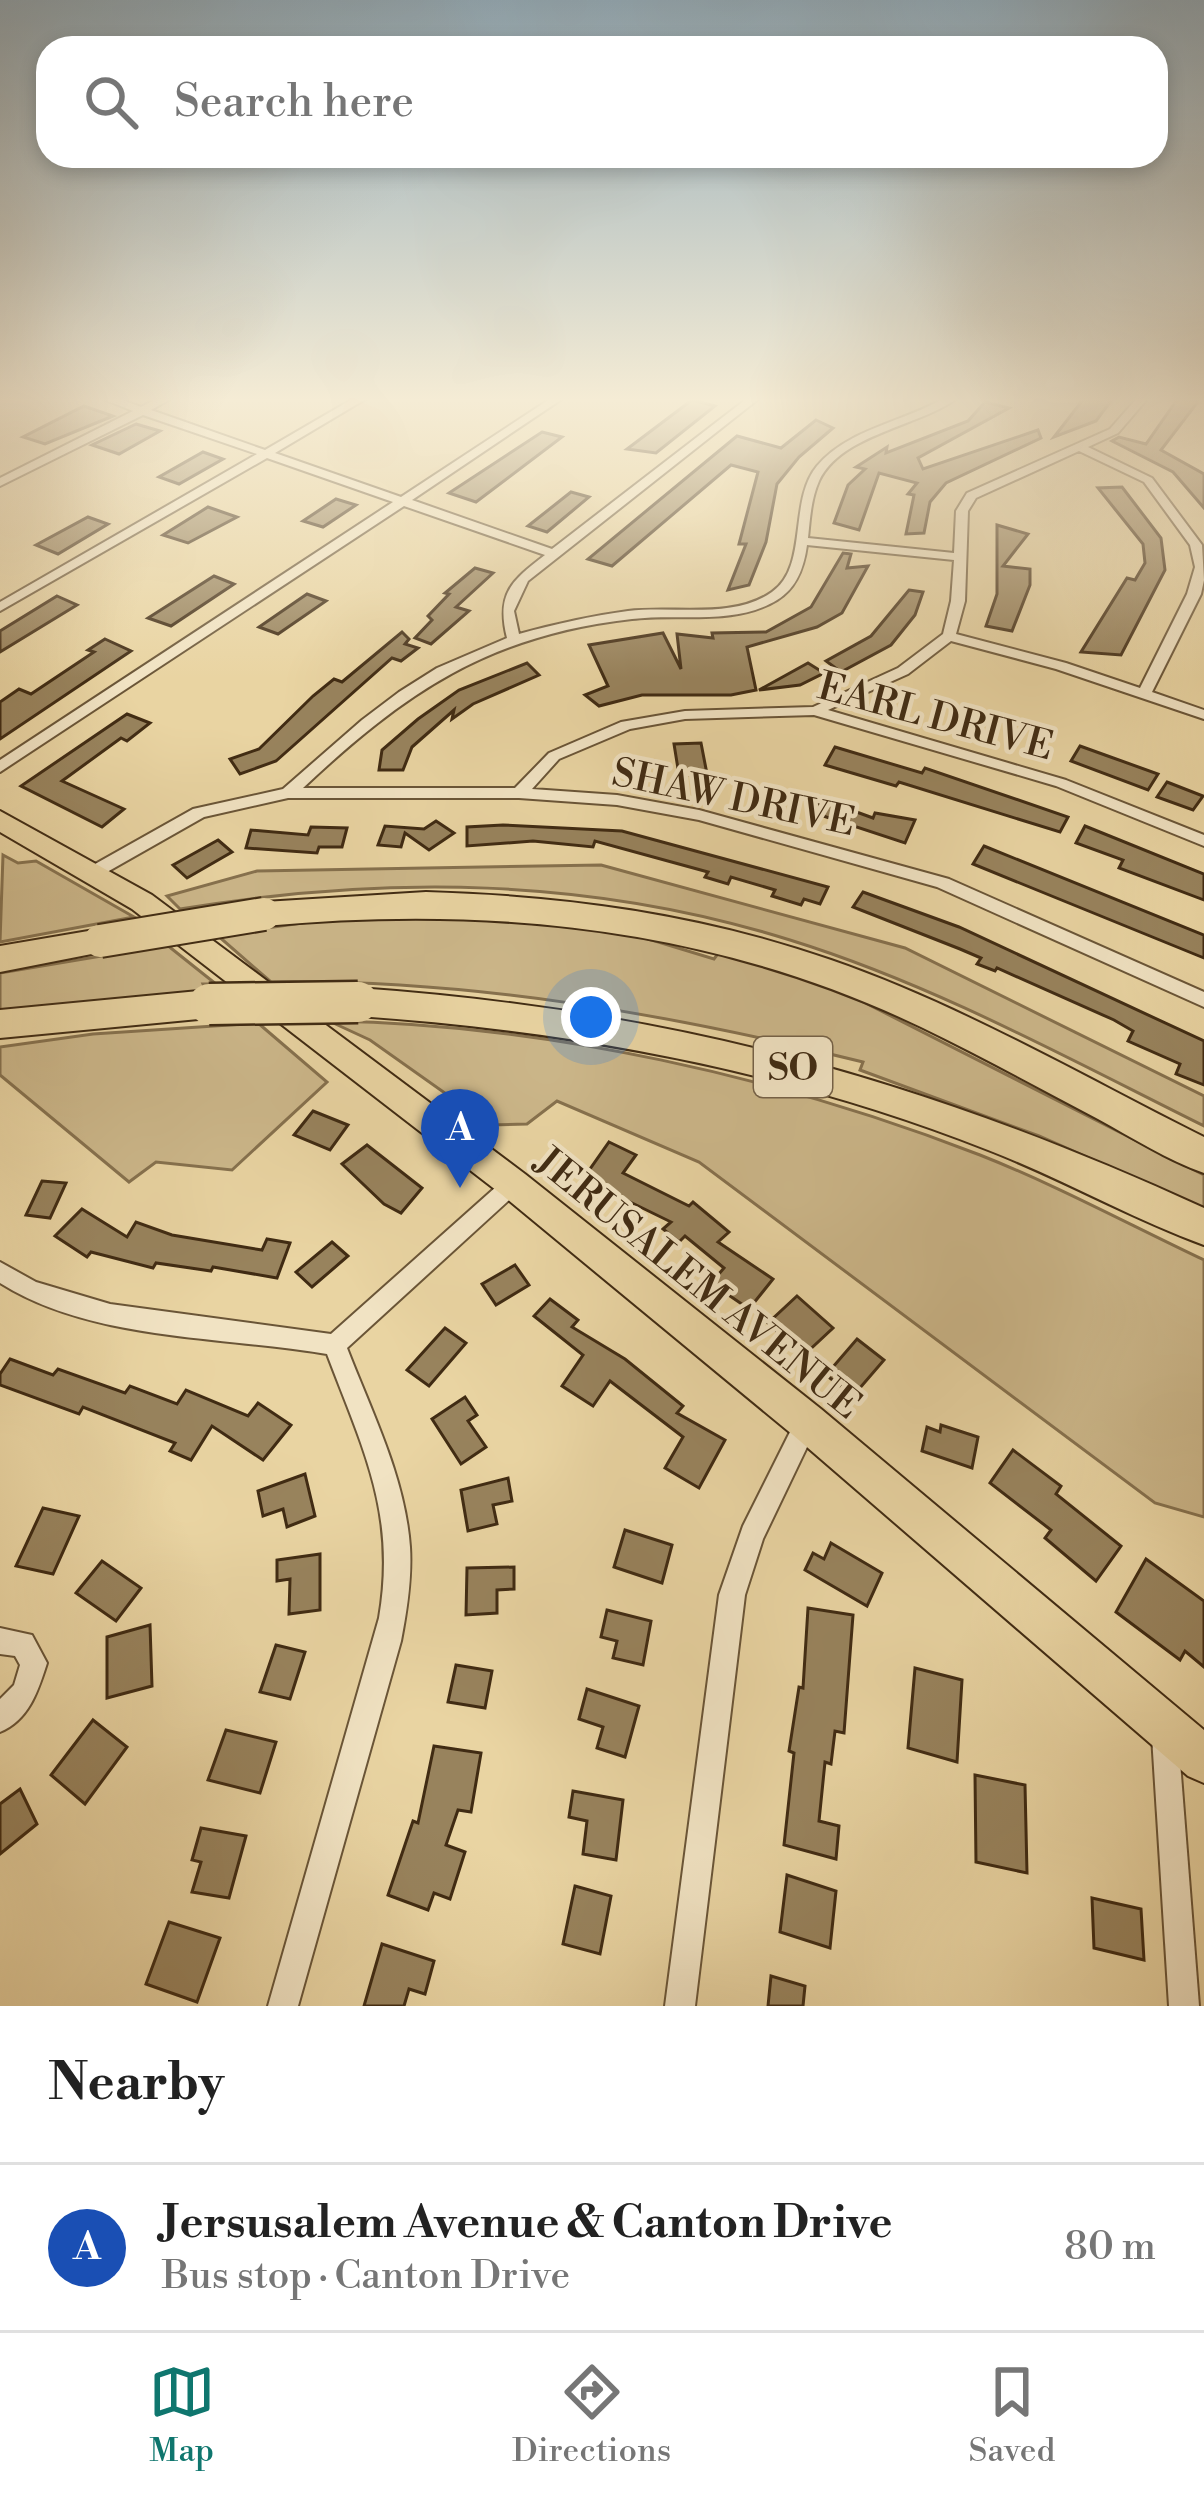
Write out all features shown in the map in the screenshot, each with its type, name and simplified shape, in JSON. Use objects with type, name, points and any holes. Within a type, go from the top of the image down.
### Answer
[{"type":"highway","name":"SO","points":[[0,959],[264,914],[346,905],[463,902],[579,911],[692,932],[781,957],[896,1000],[1204,1153]]},
{"type":"highway","name":"SO","points":[[0,1024],[209,1004],[358,1002],[580,1022],[768,1060],[998,1135],[1204,1227]]},
{"type":"main road","name":"JERUSALEM AVENUE","points":[[0,820],[142,902],[513,1184],[807,1422],[1204,1760]]},
{"type":"street","points":[[0,607],[201,491]]},
{"type":"street","points":[[373,491],[554,554]]},
{"type":"street","points":[[0,766],[419,491]]},
{"type":"street","points":[[514,640],[507,611],[512,595],[554,554],[636,491]]},
{"type":"street","points":[[288,793],[417,682],[514,640],[600,619],[754,606],[788,586],[809,491]]},
{"type":"street","points":[[815,711],[903,671],[949,636],[958,602],[962,511],[971,496],[983,491]]},
{"type":"street","points":[[1144,694],[1201,574],[1185,520],[1157,491]]},
{"type":"street","points":[[800,542],[959,557]]},
{"type":"street","points":[[949,636],[1204,715]]},
{"type":"street","name":"EARL DRIVE","points":[[519,793],[554,756],[626,725],[685,715],[815,711],[1061,783],[1204,841]]},
{"type":"street","points":[[322,760],[318,778],[330,793]]},
{"type":"street","name":"SHAW DRIVE","points":[[94,872],[199,813],[288,793],[519,793],[667,808],[868,859],[979,897],[1204,1000]]},
{"type":"street","points":[[335,1345],[513,1184]]},
{"type":"street","points":[[0,1270],[24,1289],[87,1310],[335,1345]]},
{"type":"street","points":[[283,2006],[388,1641],[398,1589],[398,1544],[390,1498],[335,1345]]},
{"type":"street","points":[[680,2006],[731,1595],[752,1535],[807,1422]]},
{"type":"street","points":[[0,1641],[23,1644],[34,1663],[24,1693],[0,1719]]},
{"type":"street","points":[[1164,1725],[1184,2006]]},
{"type":"shaded area","points":[[3,855],[18,863],[36,861],[134,917],[0,942]]},
{"type":"shaded area","points":[[601,865],[905,948],[1204,1096],[1204,1126],[897,979],[715,919],[639,904],[487,888],[334,891],[180,909],[167,896],[257,871]]},
{"type":"shaded area","points":[[367,914],[508,916],[632,934],[714,959],[720,951],[832,986],[1204,1175],[1204,1209],[1039,1136],[860,1070],[863,1062],[643,1015],[495,993],[271,982],[217,935]]},
{"type":"shaded area","points":[[167,945],[216,984],[203,984],[206,991],[0,1011],[0,973]]},
{"type":"shaded area","points":[[329,1021],[494,1032],[577,1044],[743,1079],[980,1155],[1204,1260],[1204,1517],[1155,1503],[699,1162],[557,1101],[527,1124],[490,1125],[370,1040]]},
{"type":"shaded area","points":[[258,1023],[327,1082],[232,1170],[156,1162],[129,1182],[0,1075],[0,1047],[93,1034]]},
{"type":"building","points":[[453,491],[491,491],[476,502],[449,493]]},
{"type":"building","points":[[671,491],[701,491],[612,566],[588,559]]},
{"type":"building","points":[[753,491],[776,491],[766,542],[749,585],[728,590],[746,544],[739,544]]},
{"type":"building","points":[[846,491],[873,491],[859,530],[834,523]]},
{"type":"building","points":[[940,491],[930,502],[924,533],[906,534],[914,495],[908,494]]},
{"type":"building","points":[[1100,491],[1125,491],[1161,538],[1165,570],[1121,655],[1081,652],[1127,578],[1135,580],[1145,563],[1143,544]]},
{"type":"building","points":[[1189,491],[1204,491],[1204,508]]},
{"type":"building","points":[[571,492],[589,497],[547,532],[528,526]]},
{"type":"building","points":[[336,499],[356,505],[323,527],[303,521]]},
{"type":"building","points":[[208,507],[237,517],[188,543],[163,535]]},
{"type":"building","points":[[88,517],[108,524],[58,554],[36,545]]},
{"type":"building","points":[[997,525],[1028,534],[1003,566],[1030,569],[1030,585],[1012,631],[986,626],[997,594]]},
{"type":"building","points":[[843,553],[851,554],[847,568],[868,566],[842,613],[817,627],[747,647],[756,690],[731,695],[642,695],[599,706],[585,695],[608,686],[589,645],[663,633],[681,669],[677,634],[713,638],[712,633],[766,632],[811,607]]},
{"type":"building","points":[[475,568],[493,573],[456,607],[469,611],[431,644],[415,638],[432,620],[428,616],[449,594],[445,593]]},
{"type":"building","points":[[214,576],[234,584],[171,626],[148,618]]},
{"type":"building","points":[[909,590],[923,592],[915,615],[891,645],[841,672],[826,661],[871,636]]},
{"type":"building","points":[[307,594],[326,601],[278,634],[259,627]]},
{"type":"building","points":[[57,596],[77,605],[0,652],[0,631]]},
{"type":"building","points":[[402,632],[409,639],[405,644],[418,648],[401,661],[392,658],[276,761],[240,774],[230,759],[259,749],[313,696],[334,679],[342,682]]},
{"type":"building","points":[[105,639],[131,651],[0,739],[0,702],[19,689],[31,694],[94,652],[88,650]]},
{"type":"building","points":[[527,663],[539,675],[473,704],[452,719],[454,710],[412,747],[403,770],[379,770],[382,750],[418,719],[459,690]]},
{"type":"building","points":[[808,663],[824,673],[800,685],[759,690]]},
{"type":"building","points":[[127,714],[150,723],[62,781],[124,809],[102,827],[21,786]]},
{"type":"building","points":[[701,743],[707,774],[679,775],[674,744]]},
{"type":"building","points":[[1080,746],[1158,774],[1148,790],[1071,761]]},
{"type":"building","points":[[835,747],[922,773],[925,768],[1068,817],[1060,832],[899,782],[896,786],[825,765]]},
{"type":"building","points":[[1167,782],[1203,796],[1193,810],[1157,797]]},
{"type":"building","points":[[821,799],[873,818],[875,813],[915,820],[905,843],[811,812]]},
{"type":"building","points":[[436,821],[454,833],[429,850],[405,833],[401,847],[378,845],[385,826],[424,829]]},
{"type":"building","points":[[1085,826],[1204,874],[1204,900],[1119,868],[1123,860],[1076,843]]},
{"type":"building","points":[[311,827],[347,828],[342,847],[319,847],[317,853],[246,848],[251,830],[308,835]]},
{"type":"building","points":[[467,827],[622,831],[828,887],[820,904],[804,899],[801,905],[772,896],[775,890],[731,877],[728,884],[705,877],[708,872],[595,841],[593,847],[533,841],[467,846]]},
{"type":"building","points":[[218,840],[232,852],[187,878],[173,865]]},
{"type":"building","points":[[984,846],[1204,935],[1204,958],[973,864]]},
{"type":"building","points":[[863,892],[959,927],[1204,1041],[1204,1085],[1176,1074],[1180,1064],[1128,1041],[1133,1031],[1114,1020],[997,968],[977,964],[981,958],[853,907]]},
{"type":"building","points":[[313,1111],[348,1125],[330,1150],[294,1135]]},
{"type":"building","points":[[609,1142],[636,1155],[623,1173],[689,1206],[693,1202],[729,1232],[718,1242],[773,1279],[749,1309],[711,1283],[724,1268],[685,1236],[679,1242],[663,1229],[671,1222],[583,1179]]},
{"type":"building","points":[[367,1145],[422,1188],[401,1213],[384,1204],[342,1164]]},
{"type":"building","points":[[42,1181],[66,1183],[50,1218],[26,1215]]},
{"type":"building","points":[[82,1209],[127,1237],[136,1222],[172,1235],[262,1250],[267,1239],[290,1243],[277,1278],[213,1267],[211,1271],[156,1263],[153,1268],[91,1252],[87,1257],[55,1236]]},
{"type":"building","points":[[332,1242],[348,1256],[312,1287],[296,1272]]},
{"type":"building","points":[[515,1265],[529,1285],[496,1305],[482,1284]]},
{"type":"building","points":[[797,1296],[833,1328],[803,1356],[768,1323]]},
{"type":"building","points":[[550,1299],[578,1320],[572,1327],[625,1359],[683,1406],[677,1413],[725,1440],[699,1488],[665,1468],[683,1437],[610,1381],[593,1406],[562,1386],[583,1355],[534,1316]]},
{"type":"building","points":[[445,1328],[466,1343],[429,1386],[407,1370]]},
{"type":"building","points":[[857,1339],[884,1360],[853,1396],[826,1375]]},
{"type":"building","points":[[10,1359],[53,1375],[58,1369],[125,1393],[130,1386],[177,1404],[186,1390],[248,1416],[258,1403],[291,1425],[263,1460],[212,1426],[191,1460],[170,1451],[175,1443],[83,1407],[79,1414],[0,1385],[0,1374]]},
{"type":"building","points":[[465,1397],[477,1415],[468,1421],[486,1447],[461,1464],[432,1419]]},
{"type":"building","points":[[941,1425],[978,1437],[972,1468],[922,1451],[927,1427],[940,1432]]},
{"type":"building","points":[[1013,1450],[1061,1486],[1056,1494],[1121,1546],[1096,1581],[1045,1538],[1051,1530],[990,1483]]},
{"type":"building","points":[[305,1474],[315,1516],[287,1527],[283,1509],[263,1516],[258,1491]]},
{"type":"building","points":[[508,1478],[512,1501],[493,1505],[497,1524],[468,1531],[461,1490]]},
{"type":"building","points":[[43,1508],[79,1516],[53,1574],[16,1566]]},
{"type":"building","points":[[625,1530],[672,1545],[662,1583],[614,1567]]},
{"type":"building","points":[[831,1543],[882,1573],[867,1606],[805,1570],[813,1553],[824,1559]]},
{"type":"building","points":[[320,1554],[320,1610],[289,1614],[290,1579],[277,1581],[277,1560]]},
{"type":"building","points":[[1146,1559],[1204,1601],[1204,1667],[1185,1651],[1180,1660],[1116,1612]]},
{"type":"building","points":[[102,1561],[141,1588],[116,1621],[76,1593]]},
{"type":"building","points":[[514,1567],[514,1589],[497,1590],[497,1613],[466,1615],[467,1568]]},
{"type":"building","points":[[808,1608],[853,1615],[844,1733],[835,1731],[831,1764],[825,1762],[819,1821],[839,1826],[836,1859],[784,1845],[794,1753],[789,1751],[799,1687],[803,1688]]},
{"type":"building","points":[[607,1610],[651,1621],[643,1665],[613,1658],[617,1641],[601,1637]]},
{"type":"building","points":[[150,1625],[152,1686],[107,1698],[107,1637]]},
{"type":"building","points":[[276,1645],[305,1652],[290,1699],[260,1692]]},
{"type":"building","points":[[456,1665],[492,1671],[485,1708],[448,1702]]},
{"type":"building","points":[[915,1668],[962,1680],[957,1762],[908,1748]]},
{"type":"building","points":[[587,1689],[639,1706],[625,1757],[597,1748],[603,1727],[579,1719]]},
{"type":"building","points":[[93,1720],[127,1747],[85,1804],[51,1775]]},
{"type":"building","points":[[226,1730],[276,1742],[260,1793],[208,1780]]},
{"type":"building","points":[[434,1746],[481,1753],[471,1812],[458,1810],[446,1845],[465,1852],[450,1899],[434,1893],[428,1910],[388,1895],[413,1821],[418,1823]]},
{"type":"building","points":[[975,1775],[1025,1785],[1027,1873],[976,1862]]},
{"type":"building","points":[[20,1789],[37,1824],[0,1854],[0,1804]]},
{"type":"building","points":[[573,1791],[623,1800],[616,1860],[583,1854],[587,1821],[569,1817]]},
{"type":"building","points":[[201,1828],[246,1836],[229,1898],[192,1892],[201,1862],[192,1860]]},
{"type":"building","points":[[787,1875],[836,1891],[830,1948],[780,1932]]},
{"type":"building","points":[[575,1886],[611,1896],[600,1954],[563,1944]]},
{"type":"building","points":[[1092,1898],[1141,1909],[1144,1960],[1094,1948]]},
{"type":"building","points":[[169,1922],[220,1938],[197,2002],[146,1984]]},
{"type":"building","points":[[382,1944],[434,1961],[425,1994],[409,1989],[404,2006],[364,2006]]},
{"type":"building","points":[[771,1976],[805,1986],[803,2006],[768,2006]]},
{"type":"place","name":"Jersusalem Avenue & Canton Drive","points":[[460,1188]]}]
